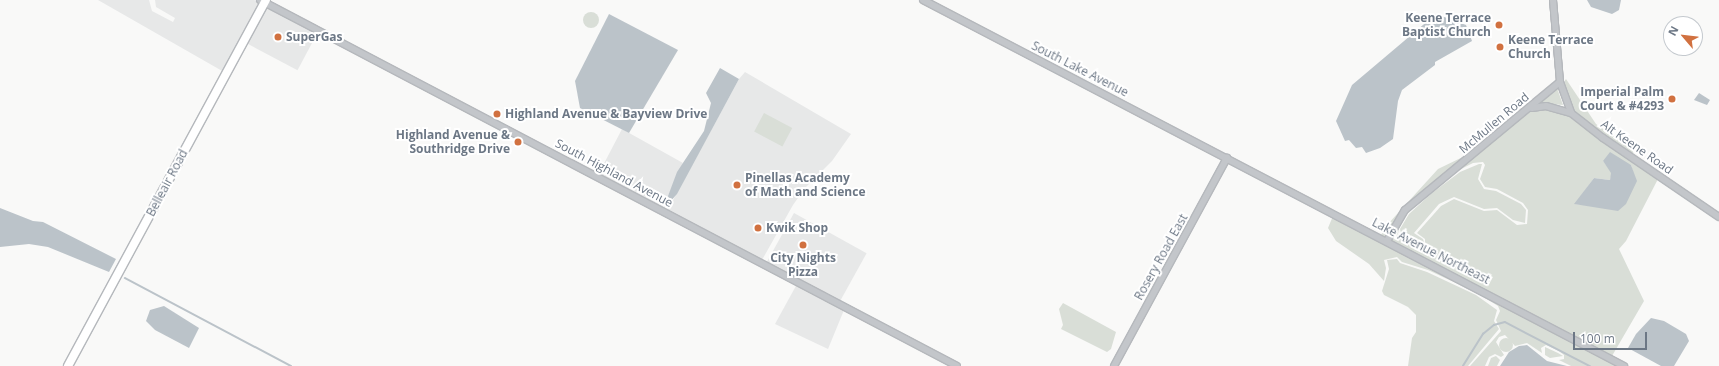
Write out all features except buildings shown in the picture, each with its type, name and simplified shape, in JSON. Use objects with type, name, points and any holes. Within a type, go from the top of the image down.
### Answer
[{"type":"main road","name":"Belleair Road","points":[[68,366],[263,1]]},
{"type":"street","name":"South Lake Avenue","points":[[923,0],[1227,158]]},
{"type":"street","points":[[1553,0],[1560,82],[1571,113]]},
{"type":"street","name":"South Highland Avenue","points":[[263,1],[957,366]]},
{"type":"street","name":"McMullen Road","points":[[1387,241],[1405,210],[1560,82]]},
{"type":"street","name":"Alt Keene Road","points":[[1528,109],[1546,106],[1571,113],[1719,217]]},
{"type":"street","name":"Lake Avenue Northeast","points":[[1227,158],[1624,366]]},
{"type":"street","name":"Rosery Road East","points":[[1114,366],[1227,158]]},
{"type":"shaded area","points":[[98,0],[149,0],[152,11],[173,22],[175,18],[156,7],[155,0],[254,0],[261,3],[224,72]]},
{"type":"shaded area","points":[[1587,0],[1621,0],[1619,10],[1612,14],[1591,7]]},
{"type":"shaded area","points":[[266,6],[317,33],[297,70],[246,43]]},
{"type":"shaded area","points":[[591,12],[598,17],[599,20],[594,27],[591,28],[584,23],[583,20],[588,13]]},
{"type":"shaded area","points":[[609,14],[678,50],[629,133],[580,108],[575,81]]},
{"type":"shaded area","points":[[1436,14],[1466,25],[1472,41],[1435,62],[1435,65],[1402,90],[1398,101],[1393,139],[1380,148],[1366,153],[1362,147],[1356,148],[1349,140],[1345,141],[1336,121],[1352,85]]},
{"type":"shaded area","points":[[720,68],[739,79],[677,194],[669,203],[668,196],[677,172],[704,131],[711,103],[706,93]]},
{"type":"shaded area","points":[[745,72],[851,134],[832,161],[805,188],[793,205],[762,260],[598,175],[622,129],[683,163],[668,196],[669,203],[672,202],[739,79]]},
{"type":"shaded area","points":[[1566,79],[1596,124],[1634,151],[1632,155],[1573,111],[1563,83]]},
{"type":"shaded area","points":[[1557,88],[1563,105],[1539,103]]},
{"type":"shaded area","points":[[1699,93],[1710,100],[1707,105],[1694,100]]},
{"type":"shaded area","points":[[1547,108],[1569,115],[1658,179],[1626,241],[1619,249],[1644,301],[1612,356],[1630,366],[1390,240],[1404,216],[1413,207],[1400,223],[1398,234],[1416,247],[1425,247],[1425,239],[1417,233],[1441,206],[1454,199],[1484,211],[1497,210],[1517,225],[1527,224],[1528,210],[1523,203],[1497,189],[1485,187],[1480,179],[1485,165],[1483,162],[1473,163],[1459,170],[1530,111]],"holes":[[[1603,161],[1631,165],[1633,172],[1586,205],[1575,204],[1594,178],[1610,180],[1612,173]]]},
{"type":"shaded area","points":[[764,113],[792,128],[782,147],[754,132]]},
{"type":"shaded area","points":[[1473,152],[1403,208],[1385,237],[1381,235],[1388,224],[1438,169]]},
{"type":"shaded area","points":[[1610,152],[1631,165],[1637,181],[1626,204],[1618,211],[1574,204],[1594,178],[1610,180],[1611,173],[1603,161]]},
{"type":"shaded area","points":[[1482,164],[1478,179],[1484,189],[1496,191],[1521,204],[1526,210],[1525,223],[1513,220],[1497,208],[1484,209],[1454,197],[1439,204],[1414,233],[1423,239],[1425,245],[1418,245],[1401,234],[1400,229],[1409,214],[1432,193],[1460,172]]},
{"type":"shaded area","points":[[0,208],[33,221],[43,222],[116,259],[109,272],[48,247],[29,244],[0,247]]},
{"type":"shaded area","points":[[794,213],[867,253],[839,302],[767,262]]},
{"type":"shaded area","points":[[1333,216],[1619,366],[1571,366],[1559,360],[1564,359],[1564,355],[1559,351],[1546,345],[1541,348],[1542,353],[1527,343],[1515,346],[1505,335],[1499,337],[1496,342],[1504,355],[1501,357],[1495,354],[1489,357],[1485,366],[1470,366],[1501,331],[1496,320],[1500,311],[1498,306],[1477,293],[1428,270],[1402,262],[1397,257],[1384,260],[1386,268],[1384,281],[1369,264],[1336,241],[1328,228]]},
{"type":"shaded area","points":[[1397,259],[1400,263],[1427,272],[1476,295],[1497,310],[1494,321],[1499,329],[1468,366],[1408,366],[1412,338],[1416,332],[1416,315],[1408,307],[1384,295],[1382,291],[1389,269],[1387,260]]},
{"type":"shaded area","points":[[797,284],[844,310],[828,349],[775,324]]},
{"type":"shaded area","points":[[1063,303],[1116,332],[1111,349],[1107,352],[1061,329],[1063,325],[1059,309]]},
{"type":"shaded area","points":[[164,306],[199,328],[189,348],[155,330],[146,321],[150,310]]},
{"type":"shaded area","points":[[1651,318],[1664,321],[1686,334],[1689,341],[1674,366],[1661,366],[1628,348],[1636,334]]},
{"type":"shaded area","points":[[1506,338],[1511,340],[1513,345],[1511,350],[1506,352],[1501,350],[1499,345],[1501,340]]},
{"type":"shaded area","points":[[1527,345],[1547,361],[1567,366],[1500,366],[1509,352],[1519,346]]},
{"type":"shaded area","points":[[1545,347],[1563,356],[1550,358],[1545,355]]},
{"type":"shaded area","points":[[1496,356],[1500,360],[1497,366],[1488,366],[1491,358]]},
{"type":"waterway","points":[[125,278],[291,366]]},
{"type":"waterway","points":[[1463,366],[1483,334],[1494,325],[1505,322],[1590,366]]},
{"type":"place","name":"Keene Terrace Baptist Church","points":[[1499,25]]},
{"type":"place","name":"SuperGas","points":[[278,37]]},
{"type":"place","name":"Keene Terrace Church","points":[[1500,47]]},
{"type":"place","name":"Imperial Palm Court & #4293","points":[[1672,99]]},
{"type":"place","name":"Highland Avenue & Bayview Drive","points":[[497,114]]},
{"type":"place","name":"Highland Avenue & Southridge Drive","points":[[518,142]]},
{"type":"place","name":"Pinellas Academy of Math and Science","points":[[737,185]]},
{"type":"place","name":"Kwik Shop","points":[[758,228]]},
{"type":"place","name":"City Nights Pizza","points":[[803,245]]}]
